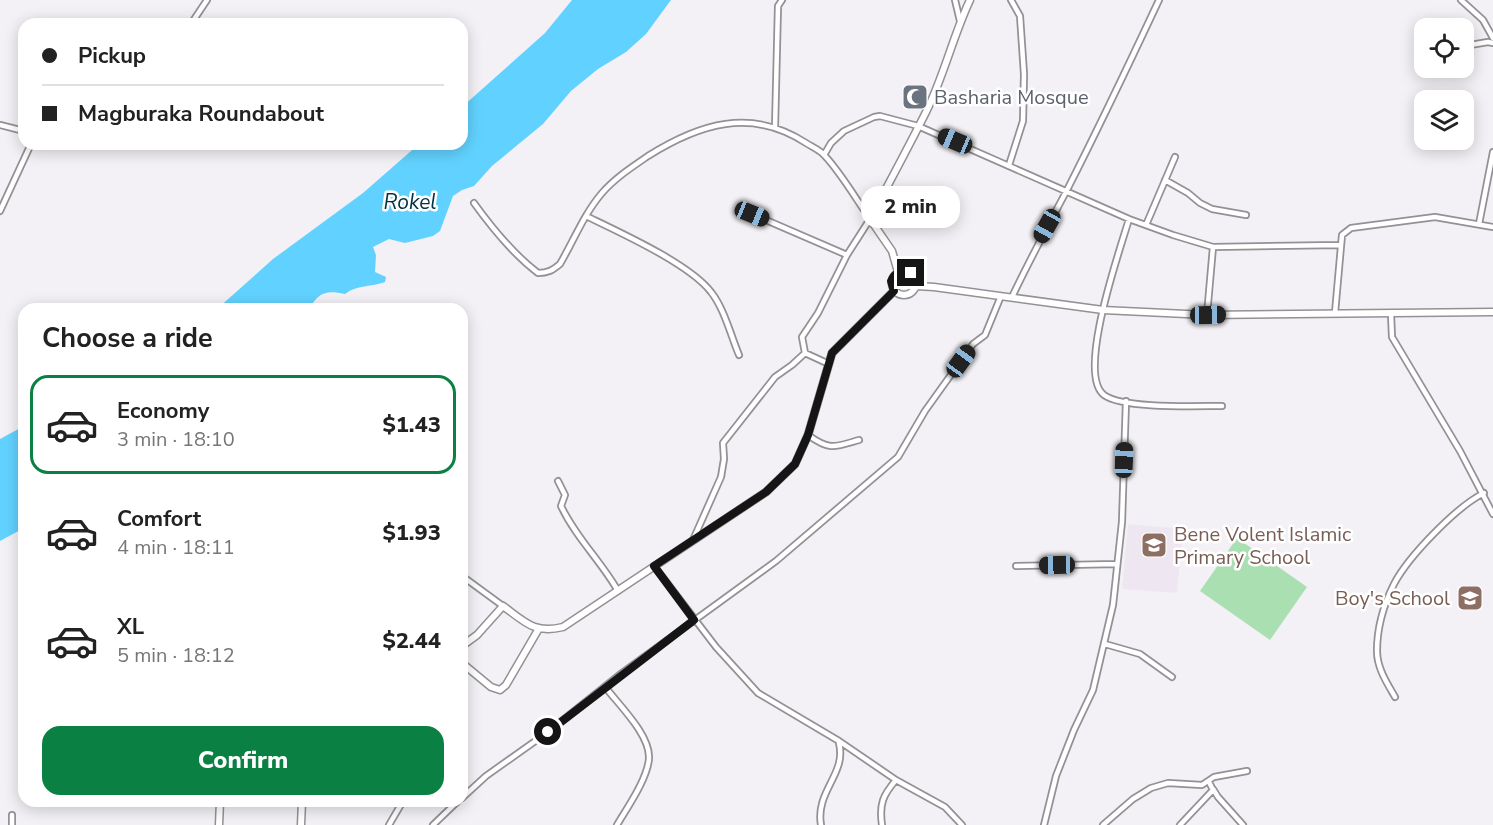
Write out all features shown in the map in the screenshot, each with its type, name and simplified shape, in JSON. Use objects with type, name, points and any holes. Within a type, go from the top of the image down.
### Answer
[{"type":"street","points":[[195,18],[207,0]]},
{"type":"street","points":[[775,128],[778,6],[783,0]]},
{"type":"street","points":[[955,0],[960,21]]},
{"type":"street","points":[[805,353],[802,338],[818,313],[847,255],[870,219],[918,126],[947,62],[960,21],[970,0]]},
{"type":"street","points":[[1010,165],[1023,121],[1024,74],[1020,16],[1011,0]]},
{"type":"street","points":[[1012,297],[1037,243],[1066,192],[1159,0]]},
{"type":"street","points":[[1464,1],[1483,20],[1493,38]]},
{"type":"street","points":[[1474,44],[1488,42],[1493,44]]},
{"type":"street","points":[[824,155],[831,143],[844,131],[880,116],[918,126],[1129,219],[1213,246],[1341,245]]},
{"type":"street","points":[[474,203],[490,225],[527,265],[538,273],[552,270],[560,264],[593,204],[618,178],[677,139],[715,125],[746,122],[775,128],[794,136],[824,155],[892,251],[898,272]]},
{"type":"street","points":[[0,125],[18,130]]},
{"type":"street","points":[[0,211],[28,150]]},
{"type":"street","points":[[1479,224],[1490,178],[1493,152]]},
{"type":"street","points":[[1146,225],[1175,157]]},
{"type":"street","points":[[1165,180],[1212,209],[1246,215]]},
{"type":"street","points":[[752,214],[847,255]]},
{"type":"street","points":[[586,216],[648,247],[692,274],[711,292],[739,355]]},
{"type":"street","points":[[1335,313],[1342,235],[1351,228],[1435,217],[1493,227]]},
{"type":"street","points":[[1129,219],[1099,326],[1094,370],[1097,388],[1106,396],[1158,406],[1222,406]]},
{"type":"street","points":[[1208,315],[1213,246]]},
{"type":"street","points":[[903,271],[911,273],[916,279],[916,286],[908,295],[902,295],[894,291],[891,281],[898,272],[903,271]]},
{"type":"street","points":[[916,286],[1103,310],[1208,315],[1493,312]]},
{"type":"street","points":[[468,580],[538,630],[563,627],[741,510],[782,478],[795,464],[808,435],[832,353],[894,291]]},
{"type":"street","points":[[468,792],[486,776],[606,688],[622,673],[776,561],[898,457],[925,411],[973,344],[986,335],[1001,296]]},
{"type":"street","points":[[1391,314],[1392,337],[1484,493],[1493,514]]},
{"type":"street","points":[[805,353],[829,364]]},
{"type":"street","points":[[693,540],[722,477],[723,443],[775,377],[805,353]]},
{"type":"street","points":[[1044,825],[1056,776],[1093,690],[1105,644],[1118,564],[1122,522],[1126,401]]},
{"type":"street","points":[[808,435],[825,446],[833,448],[859,440]]},
{"type":"street","points":[[558,481],[565,495],[561,506],[569,523],[599,560],[618,591]]},
{"type":"street","points":[[1395,698],[1383,676],[1377,651],[1382,612],[1395,582],[1434,532],[1465,504],[1484,493]]},
{"type":"street","points":[[1016,566],[1118,564]]},
{"type":"street","points":[[654,566],[694,620],[759,693],[839,741],[896,780],[945,807],[962,825]]},
{"type":"street","points":[[468,642],[503,606]]},
{"type":"street","points":[[468,668],[491,687],[500,690],[506,685],[538,630]]},
{"type":"street","points":[[1105,644],[1140,654],[1172,677]]},
{"type":"street","points":[[606,688],[640,732],[649,759],[641,783],[617,825]]},
{"type":"street","points":[[821,825],[823,794],[836,772],[842,754],[839,741]]},
{"type":"street","points":[[1103,825],[1133,799],[1151,788],[1168,783],[1202,785],[1214,777],[1247,771]]},
{"type":"street","points":[[882,825],[884,794],[896,780]]},
{"type":"street","points":[[1180,825],[1213,790],[1209,782]]},
{"type":"street","points":[[1209,782],[1218,797],[1244,825]]},
{"type":"street","points":[[219,825],[220,807]]},
{"type":"street","points":[[301,825],[302,807]]},
{"type":"street","points":[[389,825],[400,807]]},
{"type":"street","points":[[433,825],[452,807]]},
{"type":"street","points":[[12,815],[12,825]]},
{"type":"shaded area","name":"Bene Volent Islamic Primary School","points":[[1128,524],[1183,529],[1177,593],[1122,589]]},
{"type":"green space","points":[[1237,538],[1307,587],[1270,640],[1200,591]]},
{"type":"water","name":"Rokel","points":[[572,0],[671,0],[646,34],[626,52],[598,69],[571,91],[543,124],[492,166],[474,186],[453,196],[440,231],[433,236],[405,243],[389,239],[373,247],[376,255],[375,272],[386,277],[385,282],[354,289],[345,294],[333,292],[324,294],[313,303],[224,303],[273,259],[363,193],[412,150],[468,150],[468,102],[545,33]]},
{"type":"water","points":[[18,429],[18,531],[0,541],[0,439]]},
{"type":"place","name":"Basharia Mosque","points":[[915,97]]},
{"type":"place","name":"Bene Volent Islamic Primary School","points":[[1154,545]]},
{"type":"place","name":"Boy's School","points":[[1470,598]]},
{"type":"route","points":[[548,732],[694,620],[654,566],[766,492],[795,464],[808,435],[832,353],[894,291],[891,281],[895,275],[903,271],[911,273]]}]
